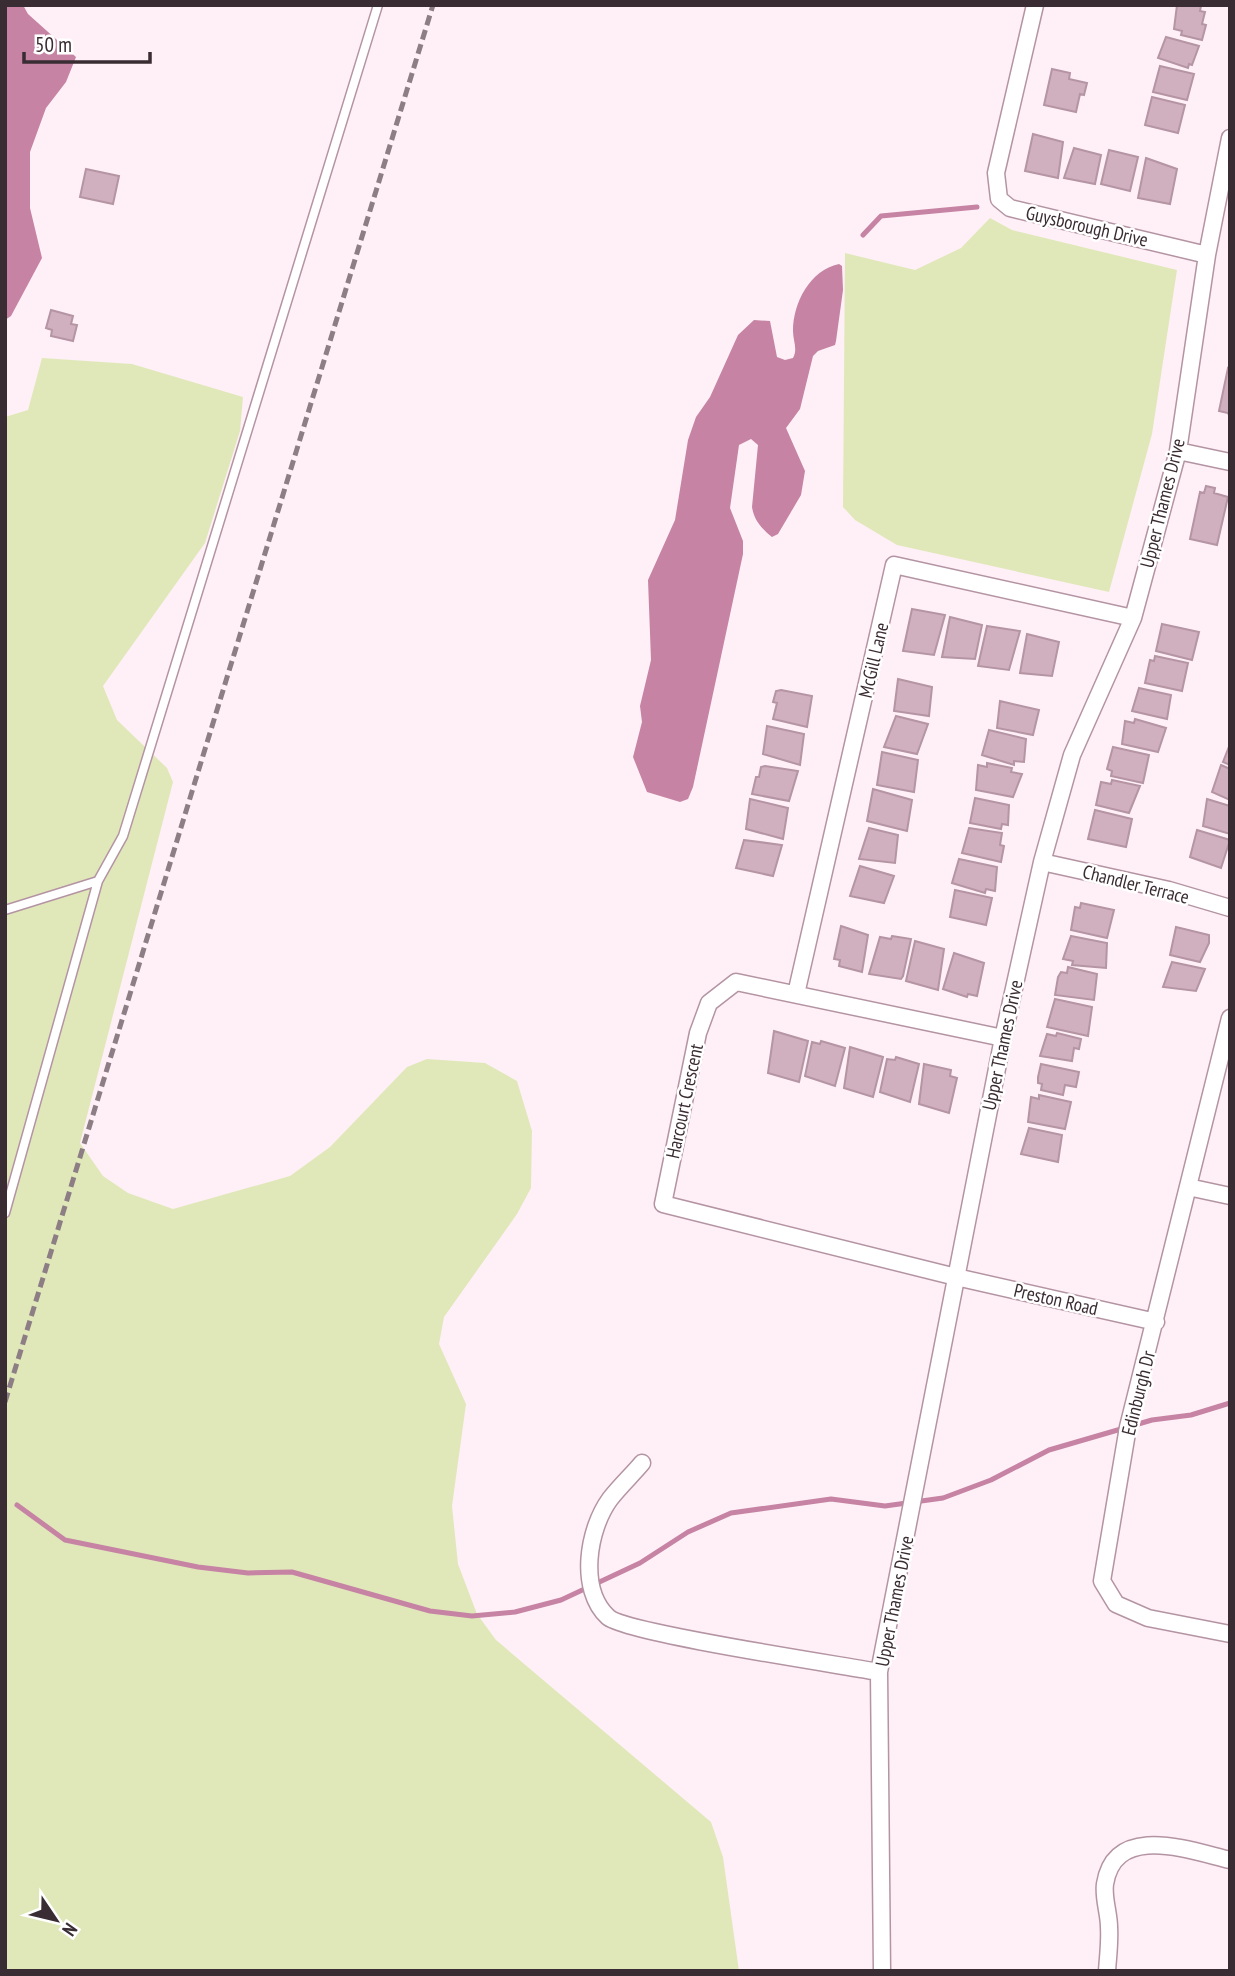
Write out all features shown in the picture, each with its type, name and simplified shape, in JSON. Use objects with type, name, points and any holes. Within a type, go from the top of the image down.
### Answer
[{"type":"street","name":"Guysborough Drive","points":[[1035,5],[996,173],[999,199],[1010,208],[1207,255]]},
{"type":"street","name":"Upper Thames Drive","points":[[882,1971],[879,1672],[1003,1038],[1042,862],[1072,755],[1133,618],[1178,451],[1207,255],[1230,138]]},
{"type":"street","points":[[1178,451],[1230,462]]},
{"type":"street","name":"McGill Lane","points":[[796,994],[894,565],[1133,618]]},
{"type":"street","name":"Chandler Terrace","points":[[1042,862],[1169,890],[1230,908]]},
{"type":"street","name":"Harcourt Crescent","points":[[956,1277],[663,1204],[698,1033],[709,1003],[736,982],[1003,1038]]},
{"type":"street","name":"Edinburgh Dr","points":[[1230,1018],[1128,1427],[1102,1581],[1116,1604],[1148,1618],[1230,1634]]},
{"type":"street","points":[[1188,1187],[1230,1196]]},
{"type":"street","name":"Preston Road","points":[[956,1277],[1156,1322]]},
{"type":"street","points":[[642,1463],[609,1500],[594,1532],[590,1566],[595,1600],[610,1619],[661,1633],[879,1672]]},
{"type":"street","points":[[1107,1971],[1109,1927],[1105,1885],[1112,1864],[1129,1849],[1153,1843],[1230,1860]]},
{"type":"lane","points":[[5,1213],[98,881],[123,836],[378,5]]},
{"type":"lane","points":[[5,910],[98,881]]},
{"type":"green space","points":[[990,218],[1012,230],[1177,270],[1152,434],[1109,592],[897,545],[855,520],[843,507],[845,253],[915,270],[961,248]]},
{"type":"green space","points":[[42,358],[132,364],[243,397],[240,431],[205,543],[103,686],[117,720],[167,768],[173,782],[80,1143],[103,1176],[128,1193],[173,1209],[290,1176],[330,1147],[407,1067],[427,1059],[485,1063],[517,1081],[532,1131],[531,1188],[517,1214],[444,1317],[439,1344],[466,1404],[452,1506],[458,1564],[477,1614],[496,1640],[711,1822],[723,1857],[739,1971],[5,1971],[5,417],[28,410]]},
{"type":"shaded area","points":[[5,5],[23,5],[28,14],[76,57],[66,82],[46,108],[30,152],[30,208],[42,258],[11,316],[5,320]]},
{"type":"shaded area","points":[[839,264],[842,266],[843,290],[835,345],[818,351],[813,356],[800,409],[786,428],[805,471],[801,495],[778,534],[772,537],[759,524],[752,507],[758,445],[751,439],[739,445],[730,508],[743,541],[743,554],[693,787],[688,799],[680,802],[647,792],[633,757],[642,722],[640,706],[651,660],[648,580],[675,520],[688,440],[696,417],[710,397],[738,335],[754,320],[770,321],[777,357],[785,360],[793,358],[794,320],[800,299],[812,280],[829,267]]},
{"type":"building","points":[[1177,5],[1201,6],[1200,11],[1205,12],[1202,24],[1206,25],[1202,40],[1181,35],[1182,31],[1174,29]]},
{"type":"building","points":[[1166,37],[1199,46],[1192,65],[1189,64],[1188,68],[1158,58]]},
{"type":"building","points":[[1160,66],[1194,74],[1187,100],[1153,92]]},
{"type":"building","points":[[1052,69],[1070,73],[1069,79],[1087,83],[1084,95],[1080,94],[1076,112],[1044,105]]},
{"type":"building","points":[[1152,97],[1185,105],[1178,133],[1145,125]]},
{"type":"building","points":[[1033,134],[1063,142],[1058,178],[1025,171]]},
{"type":"building","points":[[1074,148],[1101,155],[1095,184],[1064,178]]},
{"type":"building","points":[[1109,150],[1138,157],[1130,191],[1101,184]]},
{"type":"building","points":[[1146,158],[1177,169],[1170,204],[1138,198]]},
{"type":"building","points":[[86,169],[119,176],[113,204],[80,197]]},
{"type":"building","points":[[51,310],[73,316],[71,324],[77,325],[73,341],[51,336],[52,330],[46,328]]},
{"type":"building","points":[[1228,368],[1230,417],[1228,413],[1219,411]]},
{"type":"building","points":[[1206,486],[1215,488],[1214,493],[1228,497],[1217,545],[1190,539],[1200,492],[1204,493]]},
{"type":"building","points":[[912,609],[945,615],[934,655],[903,651]]},
{"type":"building","points":[[950,617],[982,625],[975,659],[942,657]]},
{"type":"building","points":[[1162,624],[1199,632],[1192,660],[1156,651]]},
{"type":"building","points":[[987,626],[1020,631],[1009,670],[978,666]]},
{"type":"building","points":[[1027,634],[1059,642],[1052,676],[1020,673]]},
{"type":"building","points":[[1155,656],[1188,663],[1182,691],[1145,683],[1150,660],[1154,661]]},
{"type":"building","points":[[898,679],[932,687],[929,716],[894,711]]},
{"type":"building","points":[[1139,688],[1171,695],[1167,719],[1132,711]]},
{"type":"building","points":[[776,691],[812,696],[807,727],[773,719],[777,703],[773,702]]},
{"type":"building","points":[[1000,701],[1039,710],[1033,735],[997,728]]},
{"type":"building","points":[[896,716],[928,724],[917,754],[884,747]]},
{"type":"building","points":[[1135,719],[1166,728],[1158,752],[1122,744],[1125,721],[1134,723]]},
{"type":"building","points":[[767,726],[804,734],[800,765],[763,754]]},
{"type":"building","points":[[989,730],[1026,739],[1024,762],[1014,761],[1014,765],[982,755]]},
{"type":"building","points":[[1230,744],[1230,765],[1223,762]]},
{"type":"building","points":[[1113,747],[1149,755],[1143,783],[1111,776],[1112,771],[1107,769]]},
{"type":"building","points":[[882,752],[918,760],[914,792],[877,785]]},
{"type":"building","points":[[987,763],[1012,768],[1011,772],[1022,774],[1013,797],[976,790],[978,765],[987,767]]},
{"type":"building","points":[[1221,765],[1230,769],[1230,800],[1212,792]]},
{"type":"building","points":[[761,767],[798,771],[789,801],[752,794],[756,777],[759,777]]},
{"type":"building","points":[[1112,780],[1140,786],[1129,813],[1096,805],[1101,782],[1111,784]]},
{"type":"building","points":[[873,789],[912,800],[907,831],[867,821]]},
{"type":"building","points":[[975,798],[1009,805],[1008,825],[1002,824],[1001,829],[970,823]]},
{"type":"building","points":[[750,799],[788,808],[783,839],[746,829]]},
{"type":"building","points":[[1207,799],[1230,806],[1230,834],[1203,826]]},
{"type":"building","points":[[1095,810],[1132,819],[1126,847],[1088,839]]},
{"type":"building","points":[[869,828],[898,835],[895,863],[859,859]]},
{"type":"building","points":[[969,828],[1002,833],[1000,845],[1004,846],[1001,862],[962,853]]},
{"type":"building","points":[[1197,830],[1230,840],[1221,868],[1190,857]]},
{"type":"building","points":[[744,840],[782,845],[773,876],[736,868]]},
{"type":"building","points":[[959,859],[997,867],[995,891],[986,889],[985,893],[952,883]]},
{"type":"building","points":[[860,866],[894,876],[884,903],[850,896]]},
{"type":"building","points":[[955,890],[992,898],[986,925],[950,917]]},
{"type":"building","points":[[1081,903],[1114,910],[1107,938],[1071,930],[1075,907],[1080,908]]},
{"type":"building","points":[[841,926],[868,935],[862,972],[839,966],[840,960],[834,959]]},
{"type":"building","points":[[1176,927],[1209,935],[1209,943],[1200,962],[1170,955]]},
{"type":"building","points":[[892,936],[911,939],[903,976],[901,979],[869,974],[880,937],[891,939]]},
{"type":"building","points":[[1071,936],[1107,943],[1106,968],[1072,965],[1073,961],[1063,959]]},
{"type":"building","points":[[915,941],[944,949],[938,990],[906,981]]},
{"type":"building","points":[[954,953],[984,963],[977,996],[968,994],[967,997],[943,989]]},
{"type":"building","points":[[1172,962],[1205,969],[1196,991],[1163,987]]},
{"type":"building","points":[[1068,967],[1097,974],[1094,1000],[1055,995],[1058,977],[1061,972],[1067,973]]},
{"type":"building","points":[[1055,999],[1092,1007],[1088,1036],[1047,1027]]},
{"type":"building","points":[[774,1031],[808,1041],[799,1082],[768,1073]]},
{"type":"building","points":[[1057,1033],[1081,1039],[1079,1049],[1074,1048],[1072,1061],[1040,1056],[1047,1034],[1056,1036]]},
{"type":"building","points":[[821,1041],[845,1048],[835,1086],[805,1076],[812,1042],[820,1044]]},
{"type":"building","points":[[850,1047],[883,1057],[873,1097],[844,1088]]},
{"type":"building","points":[[896,1057],[919,1064],[910,1102],[880,1092],[887,1059],[895,1060]]},
{"type":"building","points":[[924,1064],[951,1070],[950,1076],[957,1078],[949,1113],[919,1104]]},
{"type":"building","points":[[1041,1064],[1079,1072],[1076,1087],[1065,1085],[1063,1095],[1041,1090],[1042,1084],[1038,1083],[1038,1077]]},
{"type":"building","points":[[1039,1095],[1071,1102],[1065,1129],[1028,1122],[1031,1097],[1039,1099]]},
{"type":"building","points":[[1029,1128],[1062,1135],[1058,1162],[1021,1154]]},
{"type":"waterway","points":[[863,235],[881,216],[977,207]]},
{"type":"waterway","points":[[17,1505],[65,1540],[198,1567],[248,1573],[292,1572],[430,1611],[472,1616],[515,1612],[561,1600],[640,1563],[688,1532],[731,1513],[831,1499],[885,1506],[943,1498],[991,1480],[1049,1450],[1152,1420],[1191,1415],[1230,1403]]},
{"type":"railway","points":[[5,1402],[433,5]]}]
